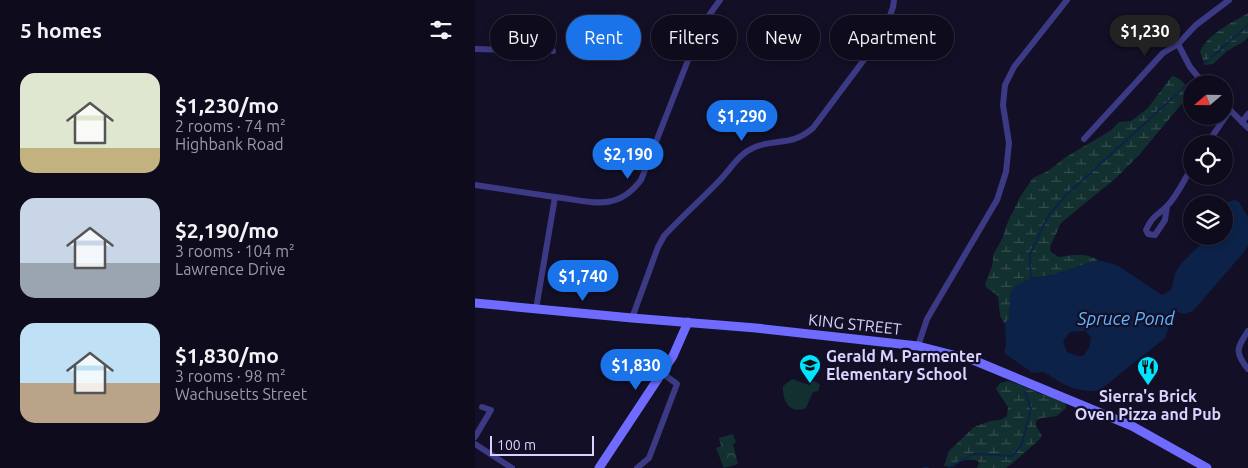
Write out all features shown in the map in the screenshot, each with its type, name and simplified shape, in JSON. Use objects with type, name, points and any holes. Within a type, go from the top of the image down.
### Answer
[{"type":"main road","name":"KING STREET","points":[[475,303],[756,328],[918,346],[973,360],[1124,423],[1207,468]]},
{"type":"main road","points":[[599,468],[673,356],[688,322]]},
{"type":"street","points":[[475,186],[606,202],[619,200],[633,191],[641,180],[694,45],[707,18],[720,0]]},
{"type":"street","points":[[632,318],[658,247],[664,236],[720,180],[735,160],[747,151],[756,146],[799,138],[813,128],[884,33],[894,0]]},
{"type":"street","points":[[918,346],[927,319],[997,200],[1006,172],[1009,143],[1003,105],[1005,85],[1015,67],[1067,0]]},
{"type":"street","points":[[1084,140],[1159,58],[1178,44],[1196,25],[1229,0]]},
{"type":"street","points":[[1178,44],[1190,67],[1197,75]]},
{"type":"street","points":[[475,49],[490,49]]},
{"type":"street","points":[[1233,114],[1248,128]]},
{"type":"street","points":[[1242,122],[1248,114]]},
{"type":"street","points":[[1167,206],[1183,181]]},
{"type":"street","points":[[536,309],[555,197]]},
{"type":"street","points":[[1248,331],[1239,346],[1238,353],[1248,369]]},
{"type":"street","points":[[637,468],[649,458],[677,384],[662,373]]},
{"type":"street","points":[[475,437],[491,410],[481,407]]},
{"type":"street","points":[[475,444],[512,468]]},
{"type":"green space","points":[[1248,13],[1248,37],[1227,51],[1213,64],[1205,65],[1200,52],[1203,46],[1214,34]]},
{"type":"green space","points":[[1172,76],[1183,82],[1183,102],[1139,155],[1116,178],[1061,223],[1050,247],[1051,252],[1059,257],[1084,255],[1098,260],[1053,275],[1031,278],[1011,291],[1009,318],[1005,324],[1000,316],[998,296],[987,288],[985,284],[992,266],[994,253],[1020,197],[1033,178],[1048,171],[1066,157],[1110,131],[1119,122],[1131,121],[1147,109]]},
{"type":"green space","points":[[792,379],[809,385],[813,381],[820,385],[818,391],[813,392],[806,408],[796,410],[791,408],[784,397],[783,386]]},
{"type":"green space","points":[[1008,381],[1062,400],[1065,402],[1066,408],[1057,416],[1041,418],[1036,421],[1036,426],[1042,436],[1006,468],[977,468],[978,461],[971,460],[961,461],[953,467],[944,466],[949,451],[974,427],[990,421],[1000,420],[1007,416],[1008,407],[996,389],[1000,383]]},
{"type":"green space","points":[[733,434],[736,443],[733,444],[738,464],[724,468],[716,448],[721,446],[719,438]]},
{"type":"water","name":"Spruce Pond","points":[[1233,200],[1239,202],[1248,217],[1248,245],[1244,252],[1193,311],[1184,314],[1174,311],[1171,316],[1172,322],[1165,338],[1100,390],[1086,391],[1070,387],[1039,370],[1030,371],[1004,353],[1006,344],[1005,324],[1009,318],[1011,291],[1017,285],[1031,278],[1053,275],[1098,260],[1117,265],[1162,295],[1171,290],[1174,276],[1178,269],[1199,246],[1233,245]],"holes":[[[1085,331],[1091,337],[1089,348],[1083,356],[1077,356],[1067,352],[1063,341],[1070,332]]]},
{"type":"waterway","points":[[1204,64],[1248,25]]},
{"type":"waterway","points":[[1031,280],[1030,254],[1047,218],[1064,197],[1183,88]]},
{"type":"waterway","points":[[1032,368],[1032,372],[1041,371]]},
{"type":"waterway","points":[[948,468],[973,454],[1013,456],[1022,444],[1031,408],[1025,392]]},
{"type":"waterway","points":[[923,468],[928,468]]},
{"type":"place","name":"Gerald M. Parmenter Elementary School","points":[[810,384]]},
{"type":"place","name":"Sierra's Brick Oven Pizza and Pub","points":[[1148,386]]}]
